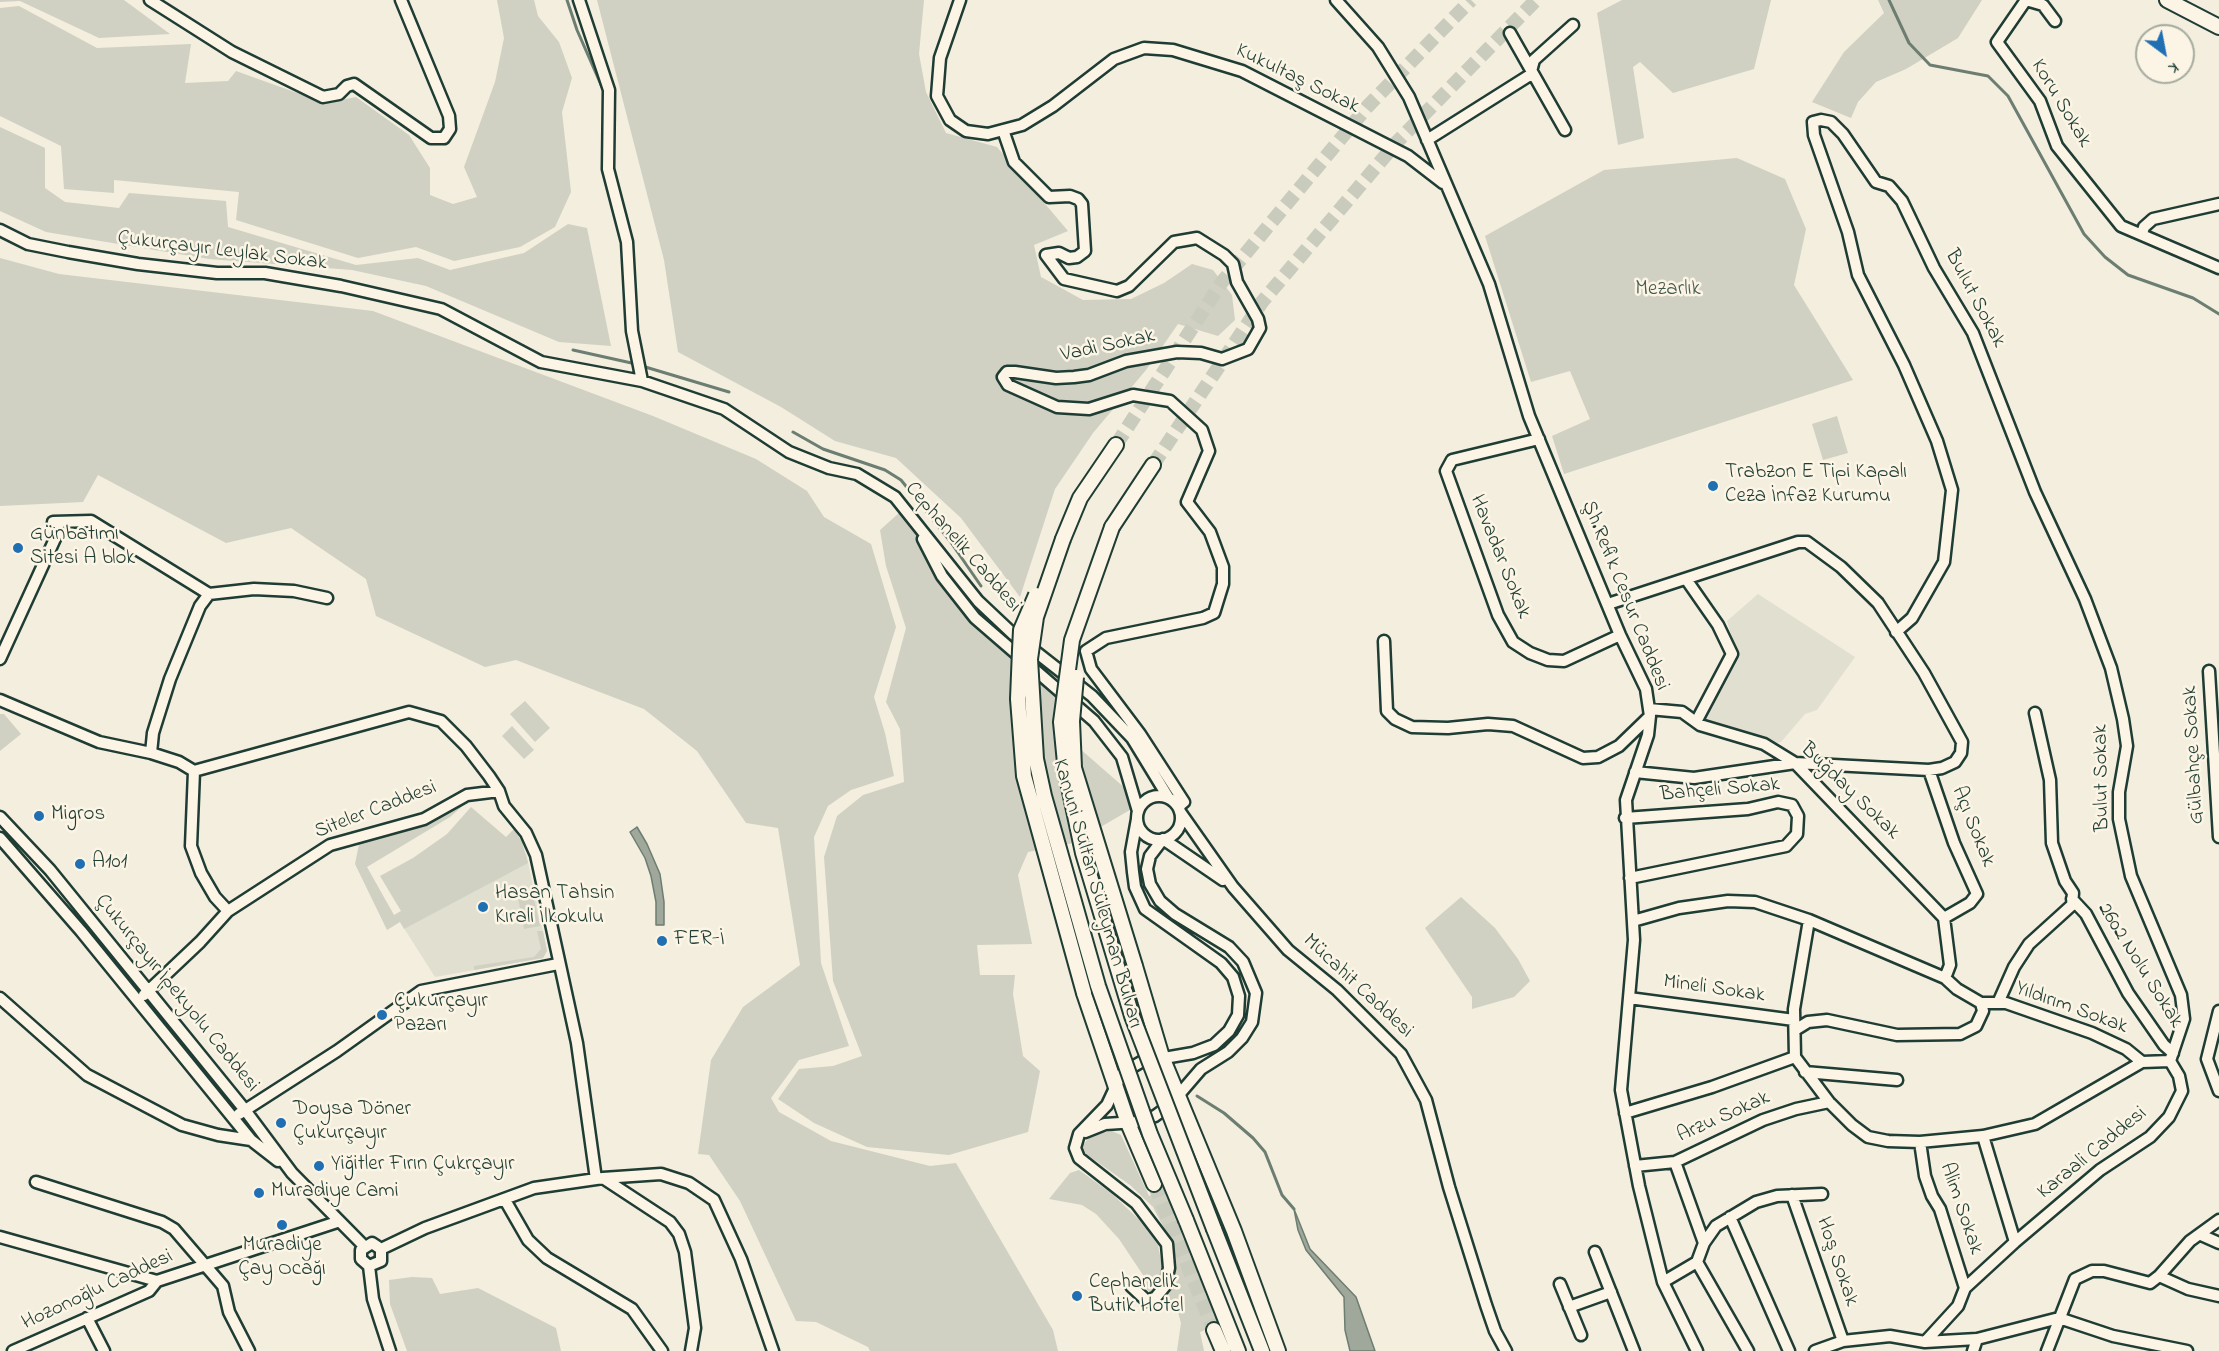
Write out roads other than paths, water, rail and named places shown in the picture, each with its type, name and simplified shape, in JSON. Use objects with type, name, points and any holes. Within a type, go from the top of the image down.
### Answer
[{"type":"main road","points":[[2167,0],[2219,27]]},
{"type":"main road","name":"Kanuni Sultan Süleyman Bulvarı","points":[[1116,445],[1080,498],[1036,617],[1030,658],[1036,759],[1044,796],[1108,1016],[1150,1134],[1238,1351]]},
{"type":"main road","name":"Kanuni Sultan Süleyman Bulvarı","points":[[1153,465],[1112,526],[1072,640],[1061,722],[1066,773],[1083,854],[1132,1016],[1263,1351]]},
{"type":"main road","points":[[1051,573],[1032,601],[1021,630],[1018,710],[1024,776],[1084,993],[1128,1123],[1154,1184]]},
{"type":"main road","points":[[1092,583],[1078,648],[1072,721],[1074,768],[1162,1057],[1234,1231],[1278,1351]]},
{"type":"main road","points":[[1214,1330],[1223,1351]]},
{"type":"street","points":[[150,0],[232,52],[323,97],[339,94],[347,86],[354,84],[431,138],[444,138],[450,129],[449,116],[401,0]]},
{"type":"street","points":[[579,0],[609,90],[608,169],[627,242],[636,356],[640,377]]},
{"type":"street","name":"Kukultaş Sokak","points":[[960,0],[940,58],[937,96],[950,120],[966,131],[988,134],[1022,126],[1053,106],[1114,59],[1144,48],[1173,50],[1242,71],[1408,156],[1445,185]]},
{"type":"street","name":"Şh.Refik Cesur Caddesi","points":[[1336,0],[1378,47],[1409,97],[1489,284],[1539,439],[1620,635],[1646,689],[1649,713],[1648,735],[1626,800],[1625,818],[1634,940],[1621,1090],[1635,1166],[1663,1282],[1697,1351]]},
{"type":"street","name":"Koru Sokak","points":[[2055,21],[2043,5],[2026,0],[1997,42],[2040,101],[2057,146],[2121,226],[2142,234]]},
{"type":"street","points":[[1427,140],[1530,75],[1534,60],[1574,25]]},
{"type":"street","points":[[1510,33],[1566,130]]},
{"type":"street","name":"Bulut Sokak","points":[[1896,632],[1912,618],[1944,562],[1952,490],[1938,441],[1904,365],[1858,275],[1848,232],[1814,135],[1813,122],[1821,120],[1831,122],[1844,134],[1876,182],[1889,186],[1902,201],[1934,268],[1973,333],[2036,492],[2085,598],[2111,668],[2123,719],[2127,746],[2120,792],[2119,819],[2131,876],[2181,995],[2184,1019],[2172,1057]]},
{"type":"street","name":"Vadi Sokak","points":[[1003,130],[1014,162],[1049,197],[1070,196],[1078,199],[1082,204],[1085,250],[1077,257],[1069,258],[1059,253],[1046,255],[1064,279],[1117,291],[1129,286],[1173,242],[1197,238],[1217,249],[1233,264],[1237,282],[1258,319],[1260,328],[1248,349],[1222,359],[1201,353],[1177,352],[1126,361],[1089,375],[1056,378],[1007,372],[1003,377],[1008,385],[1057,407],[1089,409],[1132,395],[1170,401],[1202,430],[1209,451],[1186,502],[1210,532],[1223,567],[1223,584],[1214,613],[1203,618],[1106,638],[1086,651]]},
{"type":"street","points":[[2219,204],[2153,219],[2144,227],[2142,234],[2219,268]]},
{"type":"street","name":"Çukurçayır Leylak Sokak","points":[[0,230],[28,244],[138,264],[217,273],[265,273],[341,286],[441,309],[541,362],[640,377]]},
{"type":"street","name":"Cephanelik Caddesi","points":[[640,377],[724,409],[808,461],[857,474],[895,496],[912,514],[978,601],[1013,634],[1092,696],[1132,738],[1168,798]]},
{"type":"street","name":"Havadar Sokak","points":[[1539,439],[1452,460],[1446,471],[1498,615],[1513,642],[1530,653],[1548,660],[1564,661],[1620,635]]},
{"type":"street","points":[[912,514],[942,576],[975,618],[1094,721],[1122,757],[1139,826],[1148,837],[1163,839],[1233,886]]},
{"type":"street","points":[[0,659],[56,526],[91,521],[208,594],[254,589],[294,591],[327,598]]},
{"type":"street","points":[[1608,604],[1798,542],[1807,542],[1840,567],[1878,603],[1924,674],[1962,742],[1961,753],[1955,762],[1942,768],[1929,770],[1795,763],[1694,778],[1635,772]]},
{"type":"street","points":[[1686,579],[1718,625],[1732,654],[1696,722]]},
{"type":"street","points":[[150,753],[153,733],[170,679],[200,606],[208,594]]},
{"type":"street","points":[[1384,641],[1387,711],[1395,719],[1412,727],[1448,728],[1488,724],[1513,726],[1583,758],[1598,757],[1619,746],[1649,713]]},
{"type":"street","name":"Mücahit Caddesi","points":[[1086,651],[1091,669],[1140,734],[1184,802],[1179,810],[1233,886],[1288,950],[1337,990],[1401,1054],[1426,1100],[1449,1187],[1486,1305],[1495,1331],[1506,1351]]},
{"type":"street","name":"Gülbahçe Sokak","points":[[2209,670],[2219,837]]},
{"type":"street","points":[[0,700],[99,742],[150,753],[179,762],[194,771],[409,712],[441,721],[466,746],[499,791],[504,806],[526,833],[536,855],[577,1043],[600,1178],[670,1222],[679,1234],[685,1252],[695,1328],[691,1351]]},
{"type":"street","name":"Buğday Sokak","points":[[1649,713],[1682,712],[1696,722],[1764,744],[1795,763],[1944,918]]},
{"type":"street","name":"2602 Nolu Sokak","points":[[2035,713],[2050,780],[2052,843],[2065,881],[2073,893],[2072,899],[2086,914],[2127,993],[2172,1057]]},
{"type":"street","name":"Açı Sokak","points":[[1929,770],[1954,843],[1977,894],[1970,903],[1944,918]]},
{"type":"street","points":[[194,771],[191,846],[201,873],[215,897],[228,911]]},
{"type":"street","name":"Siteler Caddesi","points":[[137,1001],[200,942],[228,911],[330,845],[424,819],[467,795],[499,791]]},
{"type":"street","points":[[1079,1134],[1105,1124],[1128,1123],[1155,1116],[1170,1105],[1200,1069],[1227,1052],[1242,1038],[1252,1022],[1256,993],[1243,962],[1229,947],[1175,914],[1160,901],[1150,884],[1148,869],[1150,856],[1163,839],[1175,833],[1179,827],[1179,810],[1168,798],[1161,796],[1147,800],[1138,815],[1131,852],[1135,887],[1145,909],[1221,963],[1233,977],[1239,996],[1238,1015],[1229,1031],[1214,1045],[1179,1058],[1162,1057],[1141,1062],[1122,1073],[1107,1105],[1079,1134],[1074,1148],[1079,1158],[1136,1203],[1167,1244],[1169,1268],[1165,1286],[1156,1297],[1147,1300],[1131,1286]]},
{"type":"street","name":"Bahçeli Sokak","points":[[1625,818],[1726,811],[1778,802],[1792,805],[1798,816],[1797,834],[1786,846],[1630,878]]},
{"type":"street","name":"Çukurçayır İpekyolu Caddesi","points":[[0,817],[50,870],[245,1110],[292,1173],[337,1222],[364,1246]]},
{"type":"street","name":"Çukurçayır İpekyolu Caddesi","points":[[0,838],[251,1140],[292,1173]]},
{"type":"street","points":[[1998,1003],[2014,967],[2029,944],[2072,905],[2072,899]]},
{"type":"street","points":[[1632,921],[1679,908],[1728,901],[1755,902],[1809,920],[1945,978],[1957,989],[1981,1003],[1983,1011],[1976,1026],[1960,1034],[1897,1035],[1827,1020],[1795,1025]]},
{"type":"street","points":[[1944,918],[1950,965],[1945,978]]},
{"type":"street","points":[[1809,920],[1795,1025],[1795,1057],[1829,1102],[1868,1137],[1888,1141],[1920,1142],[1983,1136],[2035,1124],[2142,1062],[2172,1057]]},
{"type":"street","points":[[233,1118],[337,1051],[421,991],[558,964]]},
{"type":"street","points":[[0,998],[87,1075],[182,1125],[218,1135],[251,1140]]},
{"type":"street","name":"Mineli Sokak","points":[[1629,998],[1795,1025]]},
{"type":"street","name":"Yıldırım Sokak","points":[[1981,1003],[1998,1003],[2026,1009],[2092,1033],[2126,1049],[2142,1062]]},
{"type":"street","points":[[2219,1011],[2207,1059],[2219,1091]]},
{"type":"street","points":[[1625,1113],[1712,1087],[1795,1057]]},
{"type":"street","name":"Karaali Caddesi","points":[[1925,1342],[1958,1306],[1965,1288],[2014,1242],[2100,1170],[2150,1137],[2169,1117],[2182,1090],[2172,1057]]},
{"type":"street","points":[[1805,1072],[1897,1080]]},
{"type":"street","name":"Arzu Sokak","points":[[1635,1166],[1675,1162],[1762,1120],[1796,1108],[1829,1102]]},
{"type":"street","points":[[1983,1136],[2014,1242]]},
{"type":"street","name":"Alim Sokak","points":[[1920,1142],[1925,1176],[1932,1196],[1940,1209],[1965,1288]]},
{"type":"street","points":[[1675,1162],[1704,1243]]},
{"type":"street","points":[[381,1248],[425,1228],[534,1188],[600,1178],[661,1174],[689,1183],[714,1200],[741,1259],[773,1351]]},
{"type":"street","points":[[36,1182],[162,1222],[174,1229],[223,1286],[229,1312],[249,1351]]},
{"type":"street","points":[[1663,1282],[1697,1262],[1704,1243],[1716,1227],[1756,1202],[1777,1196],[1822,1194]]},
{"type":"street","name":"Hoş Sokak","points":[[1792,1195],[1843,1341]]},
{"type":"street","points":[[505,1200],[528,1240],[547,1258],[632,1309],[662,1351]]},
{"type":"street","points":[[1730,1217],[1789,1351]]},
{"type":"street","points":[[2047,1351],[2075,1278],[2104,1271],[2150,1283],[2159,1276],[2190,1240],[2201,1235],[2219,1220]]},
{"type":"street","name":"Hozonoğlu Caddesi","points":[[13,1351],[149,1291],[157,1281],[337,1222]]},
{"type":"street","points":[[2201,1235],[2219,1243]]},
{"type":"street","points":[[0,1237],[157,1281]]},
{"type":"street","points":[[381,1248],[372,1243],[364,1246],[361,1259],[369,1266],[373,1299],[390,1351]]},
{"type":"street","points":[[369,1266],[381,1261],[381,1248]]},
{"type":"street","points":[[1595,1252],[1634,1351]]},
{"type":"street","points":[[1697,1262],[1749,1351]]},
{"type":"street","points":[[2159,1276],[2188,1289],[2219,1296]]},
{"type":"street","points":[[1560,1284],[1581,1335]]},
{"type":"street","points":[[1569,1307],[1611,1292]]},
{"type":"street","points":[[87,1318],[104,1351]]},
{"type":"street","points":[[1815,1351],[1843,1341],[1890,1336],[1925,1342],[1977,1339],[2059,1318],[2113,1336],[2187,1351]]},
{"type":"street","points":[[1973,1351],[1977,1339]]},
{"type":"waterway","points":[[567,0],[577,30],[602,87]]},
{"type":"waterway","points":[[1889,0],[1909,43],[1930,65],[1988,76],[2008,96],[2084,234],[2105,257],[2128,275],[2193,298],[2219,314]]},
{"type":"waterway","points":[[573,350],[636,364]]},
{"type":"waterway","points":[[642,366],[729,392]]},
{"type":"waterway","points":[[793,432],[823,449],[885,470],[901,480],[950,541],[981,586]]},
{"type":"waterway","points":[[1197,1096],[1224,1113],[1253,1138],[1265,1152],[1282,1195],[1294,1209]]},
{"type":"tunnel","points":[[1116,445],[1222,282],[1367,107],[1471,0]]},
{"type":"tunnel","points":[[1153,465],[1262,302],[1396,143],[1536,0]]},
{"type":"tunnel","points":[[1154,1184],[1214,1330]]},
{"type":"place","name":"Trabzon E Tipi Kapalı Ceza İnfaz Kurumu","points":[[1713,486]]},
{"type":"place","name":"Günbatımı Sitesi A blok","points":[[18,548]]},
{"type":"place","name":"Migros","points":[[39,816]]},
{"type":"place","name":"A101","points":[[80,864]]},
{"type":"place","name":"Hasan Tahsin Kırali İlkokulu","points":[[483,907]]},
{"type":"place","name":"FER-İ","points":[[662,941]]},
{"type":"place","name":"Çukurçayır Pazarı","points":[[382,1015]]},
{"type":"place","name":"Doysa Döner Çukurçayır","points":[[281,1123]]},
{"type":"place","name":"Yiğitler Fırın Çukrçayır","points":[[319,1166]]},
{"type":"place","name":"Muradiye Cami","points":[[259,1193]]},
{"type":"place","name":"Muradiye Çay Ocağı","points":[[282,1225]]},
{"type":"place","name":"Cephanelik Butik Hotel","points":[[1077,1296]]},
{"type":"park label","name":"Mezarlık","points":[[1668,291]]}]
